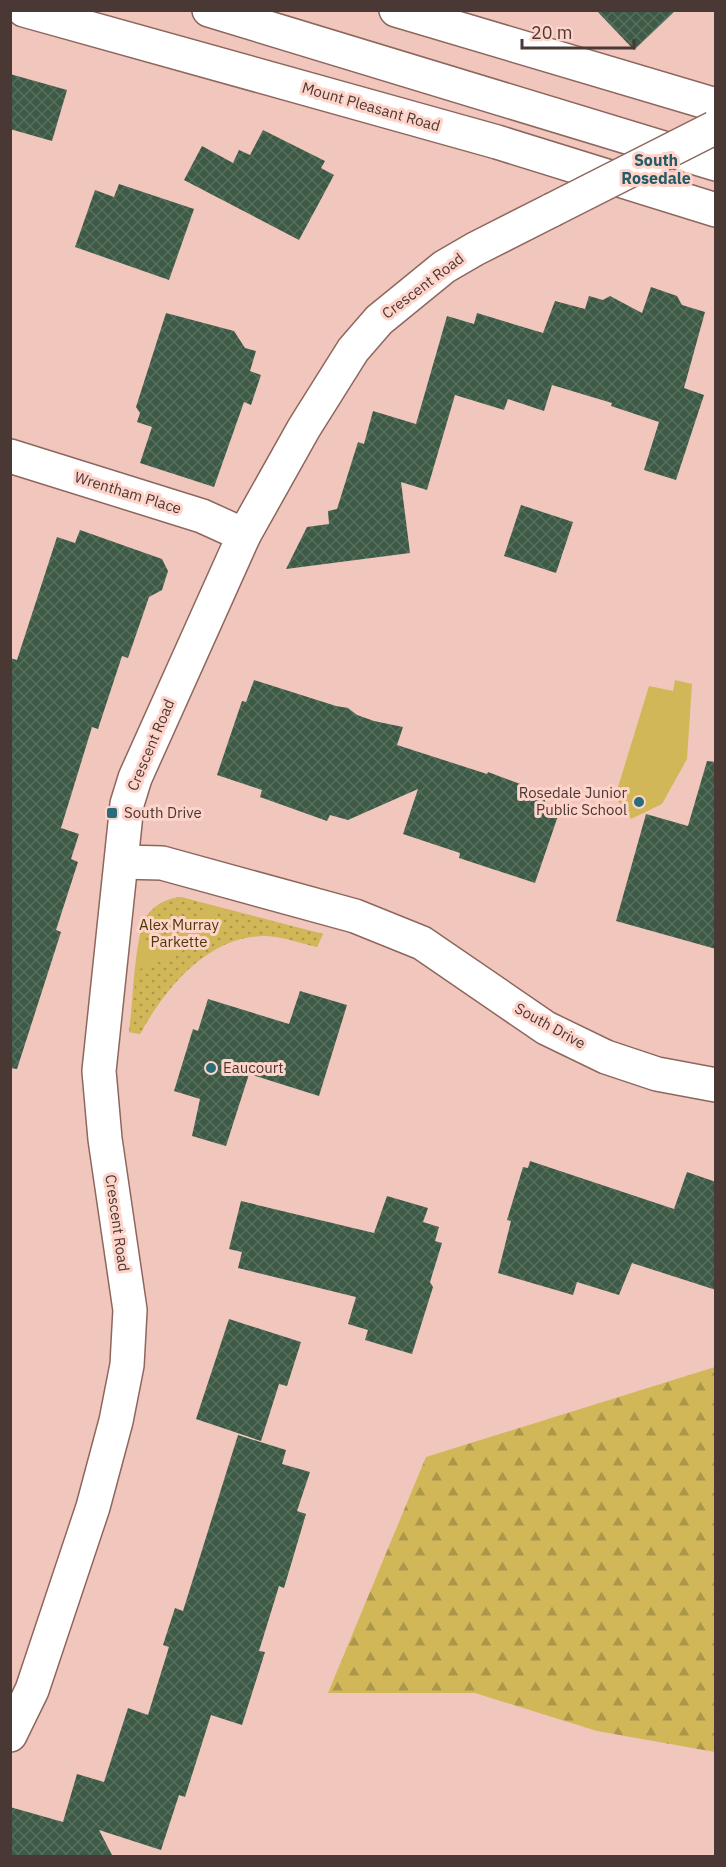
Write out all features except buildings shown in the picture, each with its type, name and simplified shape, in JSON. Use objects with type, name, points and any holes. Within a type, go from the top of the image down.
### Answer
[{"type":"street","name":"Mount Pleasant Road","points":[[24,10],[486,139],[716,210]]},
{"type":"street","points":[[209,10],[716,164]]},
{"type":"street","points":[[396,10],[715,120]]},
{"type":"street","name":"Crescent Road","points":[[10,1735],[32,1690],[93,1507],[116,1421],[127,1365],[130,1310],[105,1139],[99,1071],[127,804],[135,778],[244,535],[334,377],[379,320],[444,267],[715,120]]},
{"type":"street","name":"Wrentham Place","points":[[10,456],[202,516],[244,535]]},
{"type":"street","name":"South Drive","points":[[122,861],[162,863],[355,916],[422,943],[546,1028],[606,1057],[657,1074],[716,1085]]},
{"type":"green space","points":[[675,680],[692,684],[687,759],[662,804],[631,819],[615,797],[649,686],[673,691]]},
{"type":"green space","name":"Alex Murray Parkette","points":[[181,897],[323,934],[317,947],[269,936],[242,939],[223,946],[189,969],[161,1000],[140,1034],[129,1032],[136,956],[142,927],[149,912],[157,905]]},
{"type":"green space","points":[[181,897],[205,904],[194,923],[180,936],[171,940],[162,943],[140,943],[141,934],[151,912],[163,902]]},
{"type":"green space","points":[[220,909],[323,934],[317,947],[269,936],[242,939],[223,946],[205,956],[174,984],[140,1034],[129,1032],[137,970],[186,949],[204,933]]},
{"type":"green space","points":[[715,1367],[715,1752],[597,1731],[475,1693],[328,1693],[426,1457]]},
{"type":"place","name":"Rosedale Junior Public School","points":[[639,802]]},
{"type":"place","name":"South Drive","points":[[112,813]]},
{"type":"place","name":"Eaucourt","points":[[211,1068]]},
{"type":"district","name":"South Rosedale","points":[[656,169]]}]
